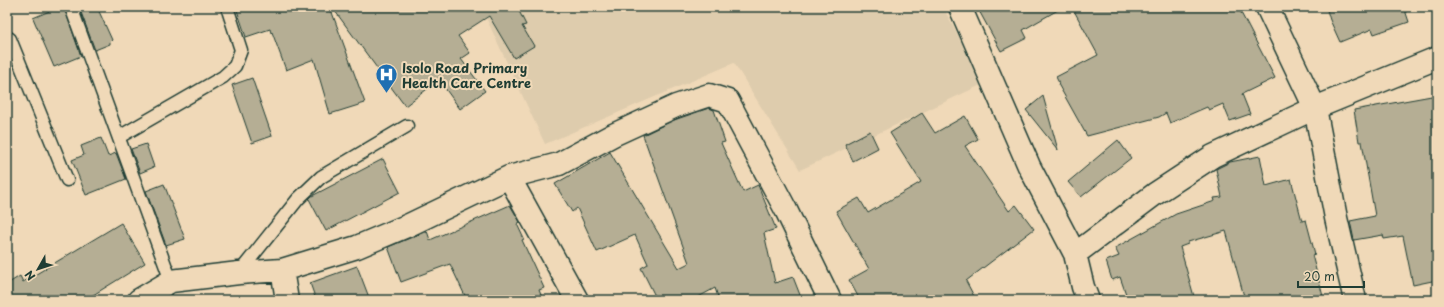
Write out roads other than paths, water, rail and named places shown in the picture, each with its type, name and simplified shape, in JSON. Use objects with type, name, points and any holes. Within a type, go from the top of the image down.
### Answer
[{"type":"street","points":[[960,7],[1029,166],[1074,254],[1081,296]]},
{"type":"street","points":[[1267,7],[1315,108],[1336,218],[1355,300]]},
{"type":"street","points":[[1074,254],[1155,194],[1213,156],[1315,108],[1437,58]]},
{"type":"street","points":[[139,300],[171,281],[239,273],[282,270],[357,247],[409,225],[509,177],[559,164],[613,135],[676,106],[709,95],[728,101],[786,210],[830,300]]},
{"type":"street","points":[[509,177],[577,300]]},
{"type":"street","points":[[282,270],[288,300]]},
{"type":"lane","points":[[71,7],[171,281]]},
{"type":"lane","points":[[119,137],[223,77],[235,66],[241,50],[227,7]]},
{"type":"lane","points":[[7,37],[10,39],[68,180]]},
{"type":"lane","points":[[239,273],[298,199],[321,177],[407,126]]},
{"type":"place","name":"Isolo Road Primary Health Care Centre","points":[[387,94]]}]
